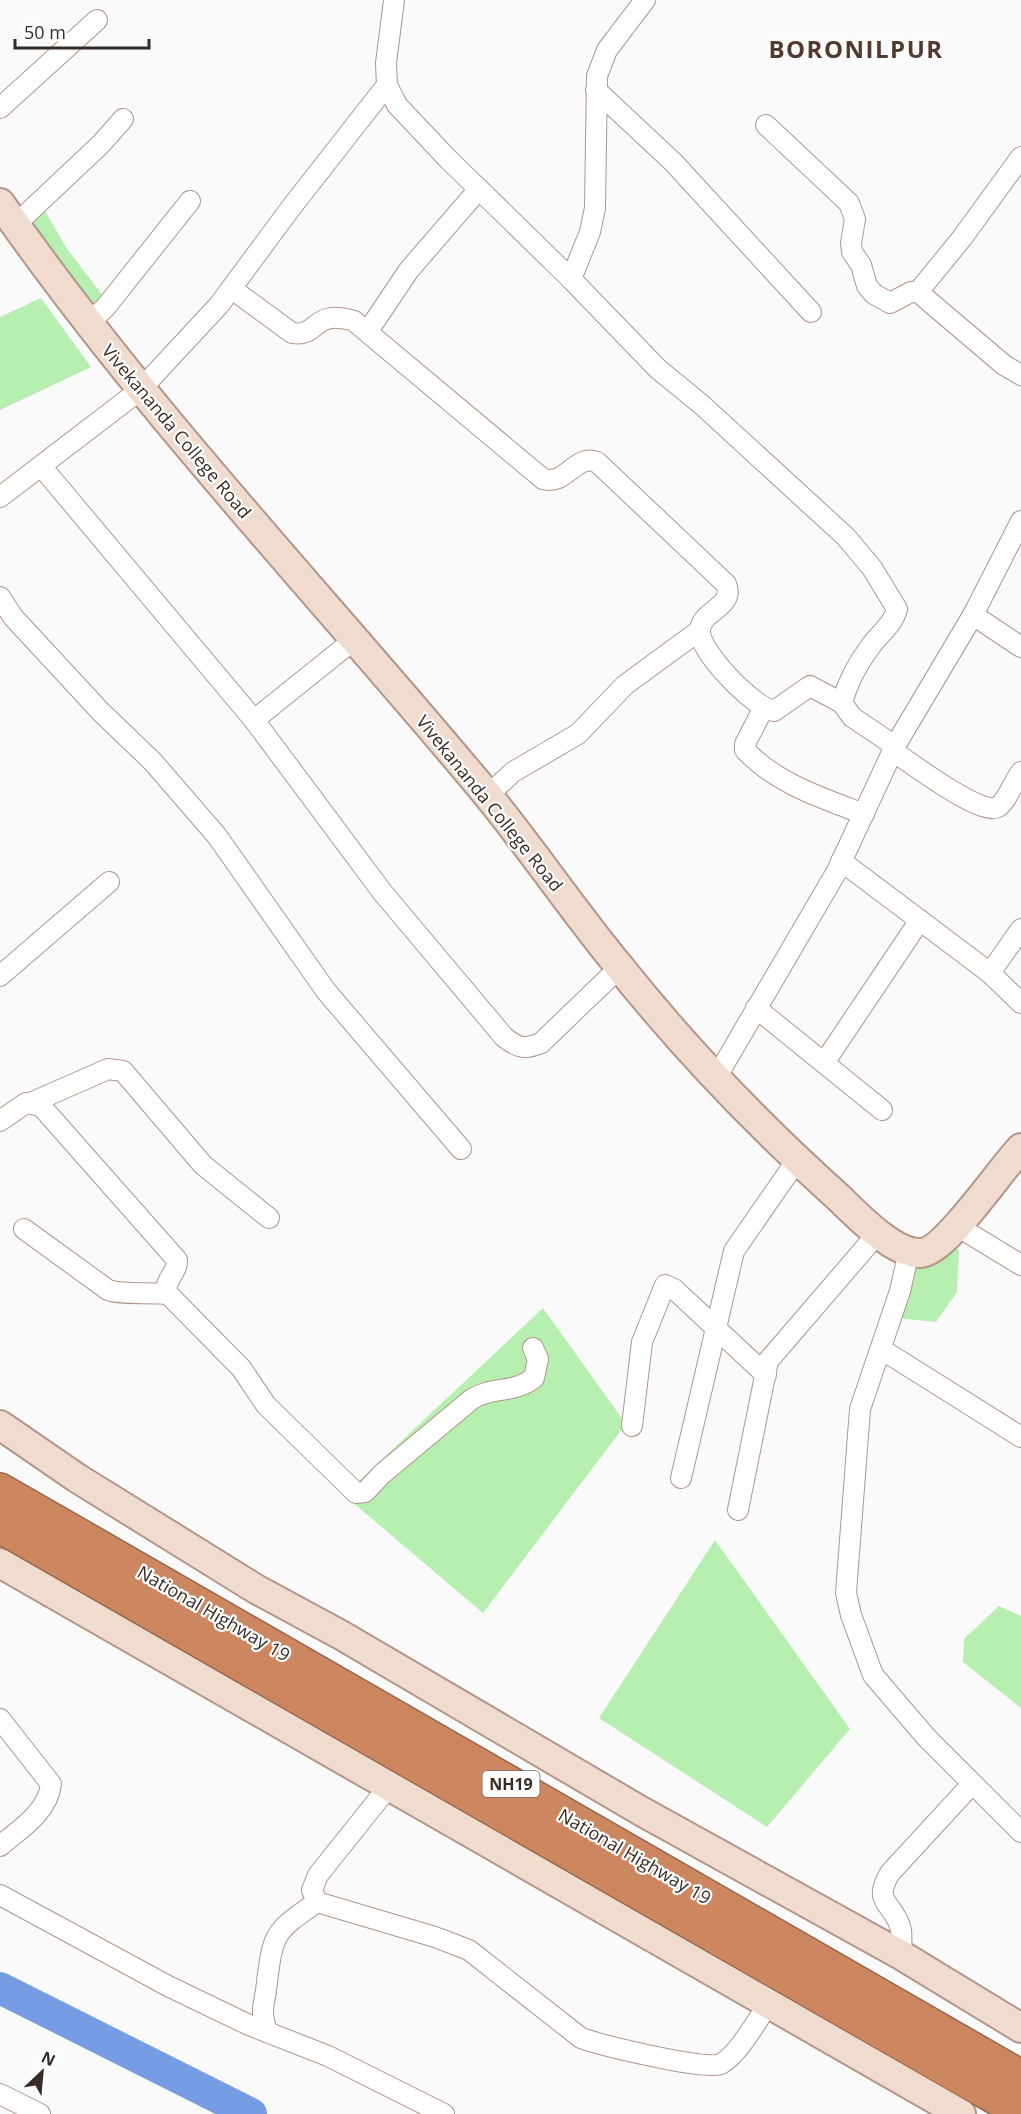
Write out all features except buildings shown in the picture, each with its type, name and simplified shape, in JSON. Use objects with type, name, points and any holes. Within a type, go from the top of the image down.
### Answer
[{"type":"highway","name":"National Highway 19","points":[[0,1491],[1021,2078]]},
{"type":"highway","name":"NH19","points":[[0,1526],[1021,2112]]},
{"type":"main road","name":"Vivekananda College Road","points":[[8,214],[36,257],[140,390],[488,795],[620,968],[716,1078],[796,1160],[878,1233],[909,1251]]},
{"type":"main road","points":[[909,1251],[920,1253],[930,1250],[957,1226],[1021,1148]]},
{"type":"main road","points":[[0,1425],[86,1484],[256,1589],[341,1635],[641,1811],[901,1955],[1021,2028]]},
{"type":"main road","points":[[0,1563],[961,2114]]},
{"type":"street","points":[[393,0],[386,63],[387,86],[397,105],[668,379],[702,405],[846,537],[872,568],[893,599],[897,609],[894,619],[869,648],[845,691],[842,703]]},
{"type":"street","points":[[571,279],[590,232],[595,208],[597,76],[607,50],[645,0]]},
{"type":"street","points":[[0,108],[97,20]]},
{"type":"street","points":[[0,497],[140,390],[232,288],[290,209],[387,86]]},
{"type":"street","points":[[596,90],[673,162],[811,312]]},
{"type":"street","points":[[8,214],[47,192],[87,157],[123,119]]},
{"type":"street","points":[[766,125],[849,203],[855,219],[850,243],[852,252],[874,294],[890,303],[911,292],[918,292],[1004,365],[1021,375]]},
{"type":"street","points":[[918,292],[962,238],[1021,157]]},
{"type":"street","points":[[368,331],[410,270],[479,189]]},
{"type":"street","points":[[88,323],[105,308],[190,201]]},
{"type":"street","points":[[232,288],[292,333],[300,334],[309,331],[324,318],[333,316],[354,321],[543,479],[560,479],[584,460],[590,459],[597,462],[726,584],[728,590],[725,602],[705,619],[700,630],[625,685],[578,735],[513,772],[488,795]]},
{"type":"street","points":[[40,466],[254,720],[382,893],[504,1037],[518,1048],[527,1048],[541,1042],[620,968]]},
{"type":"street","points":[[716,1078],[841,861],[895,749],[973,615],[1021,520]]},
{"type":"street","points":[[0,597],[13,617],[101,712],[153,762],[217,836],[326,991],[461,1149]]},
{"type":"street","points":[[973,615],[1021,647]]},
{"type":"street","points":[[700,630],[701,640],[729,678],[763,709],[774,711],[810,686],[842,703],[852,717],[936,780],[981,807],[990,810],[1000,806],[1021,772]]},
{"type":"street","points":[[254,720],[355,639]]},
{"type":"street","points":[[763,709],[746,744],[745,750],[752,758],[798,788],[864,814]]},
{"type":"street","points":[[841,861],[990,973],[1021,1004]]},
{"type":"street","points":[[0,976],[109,882]]},
{"type":"street","points":[[824,1063],[920,920]]},
{"type":"street","points":[[990,973],[1021,929]]},
{"type":"street","points":[[756,1008],[882,1110]]},
{"type":"street","points":[[0,1121],[26,1103],[108,1069],[123,1071],[204,1165],[269,1218]]},
{"type":"street","points":[[33,1102],[41,1106],[172,1252],[178,1266],[167,1284],[168,1294],[241,1368],[266,1405],[340,1480],[361,1495],[472,1399],[486,1392],[518,1389],[534,1378],[538,1359],[533,1348]]},
{"type":"street","points":[[681,1478],[734,1251],[796,1160]]},
{"type":"street","points":[[957,1226],[1021,1265]]},
{"type":"street","points":[[24,1229],[108,1290],[123,1294],[141,1291],[168,1294]]},
{"type":"street","points":[[738,1510],[768,1361],[878,1233]]},
{"type":"street","points":[[909,1251],[900,1291],[860,1409],[846,1593],[851,1615],[873,1675],[918,1728],[1021,1832]]},
{"type":"street","points":[[632,1426],[642,1342],[663,1288],[669,1285],[717,1327],[765,1375]]},
{"type":"street","points":[[881,1349],[1021,1437]]},
{"type":"street","points":[[0,1719],[51,1784],[50,1796],[42,1808],[0,1846]]},
{"type":"street","points":[[901,1955],[901,1930],[882,1897],[881,1888],[890,1873],[972,1784]]},
{"type":"street","points":[[317,1902],[312,1890],[318,1875],[382,1795]]},
{"type":"street","points":[[0,1895],[168,1986],[267,2032],[328,2056],[444,2114]]},
{"type":"street","points":[[317,1902],[435,1937],[469,1950],[581,2038],[604,2046],[700,2066],[718,2066],[729,2059],[769,2003]]},
{"type":"street","points":[[267,2032],[261,2012],[272,1944],[289,1922],[317,1902]]},
{"type":"street","points":[[0,2094],[29,2112]]},
{"type":"green space","points":[[36,195],[67,249],[104,297],[88,314],[14,213]]},
{"type":"green space","points":[[41,298],[91,367],[0,410],[0,317]]},
{"type":"green space","points":[[940,1223],[959,1251],[957,1292],[936,1322],[888,1317],[913,1250]]},
{"type":"green space","points":[[543,1308],[626,1424],[483,1613],[344,1495]]},
{"type":"green space","points":[[715,1540],[850,1729],[767,1827],[599,1718]]},
{"type":"green space","points":[[999,1606],[1021,1616],[1021,1708],[963,1662],[964,1639]]},
{"type":"waterway","points":[[0,1988],[251,2114]]},
{"type":"district","name":"BORONILPUR","points":[[856,48]]}]
